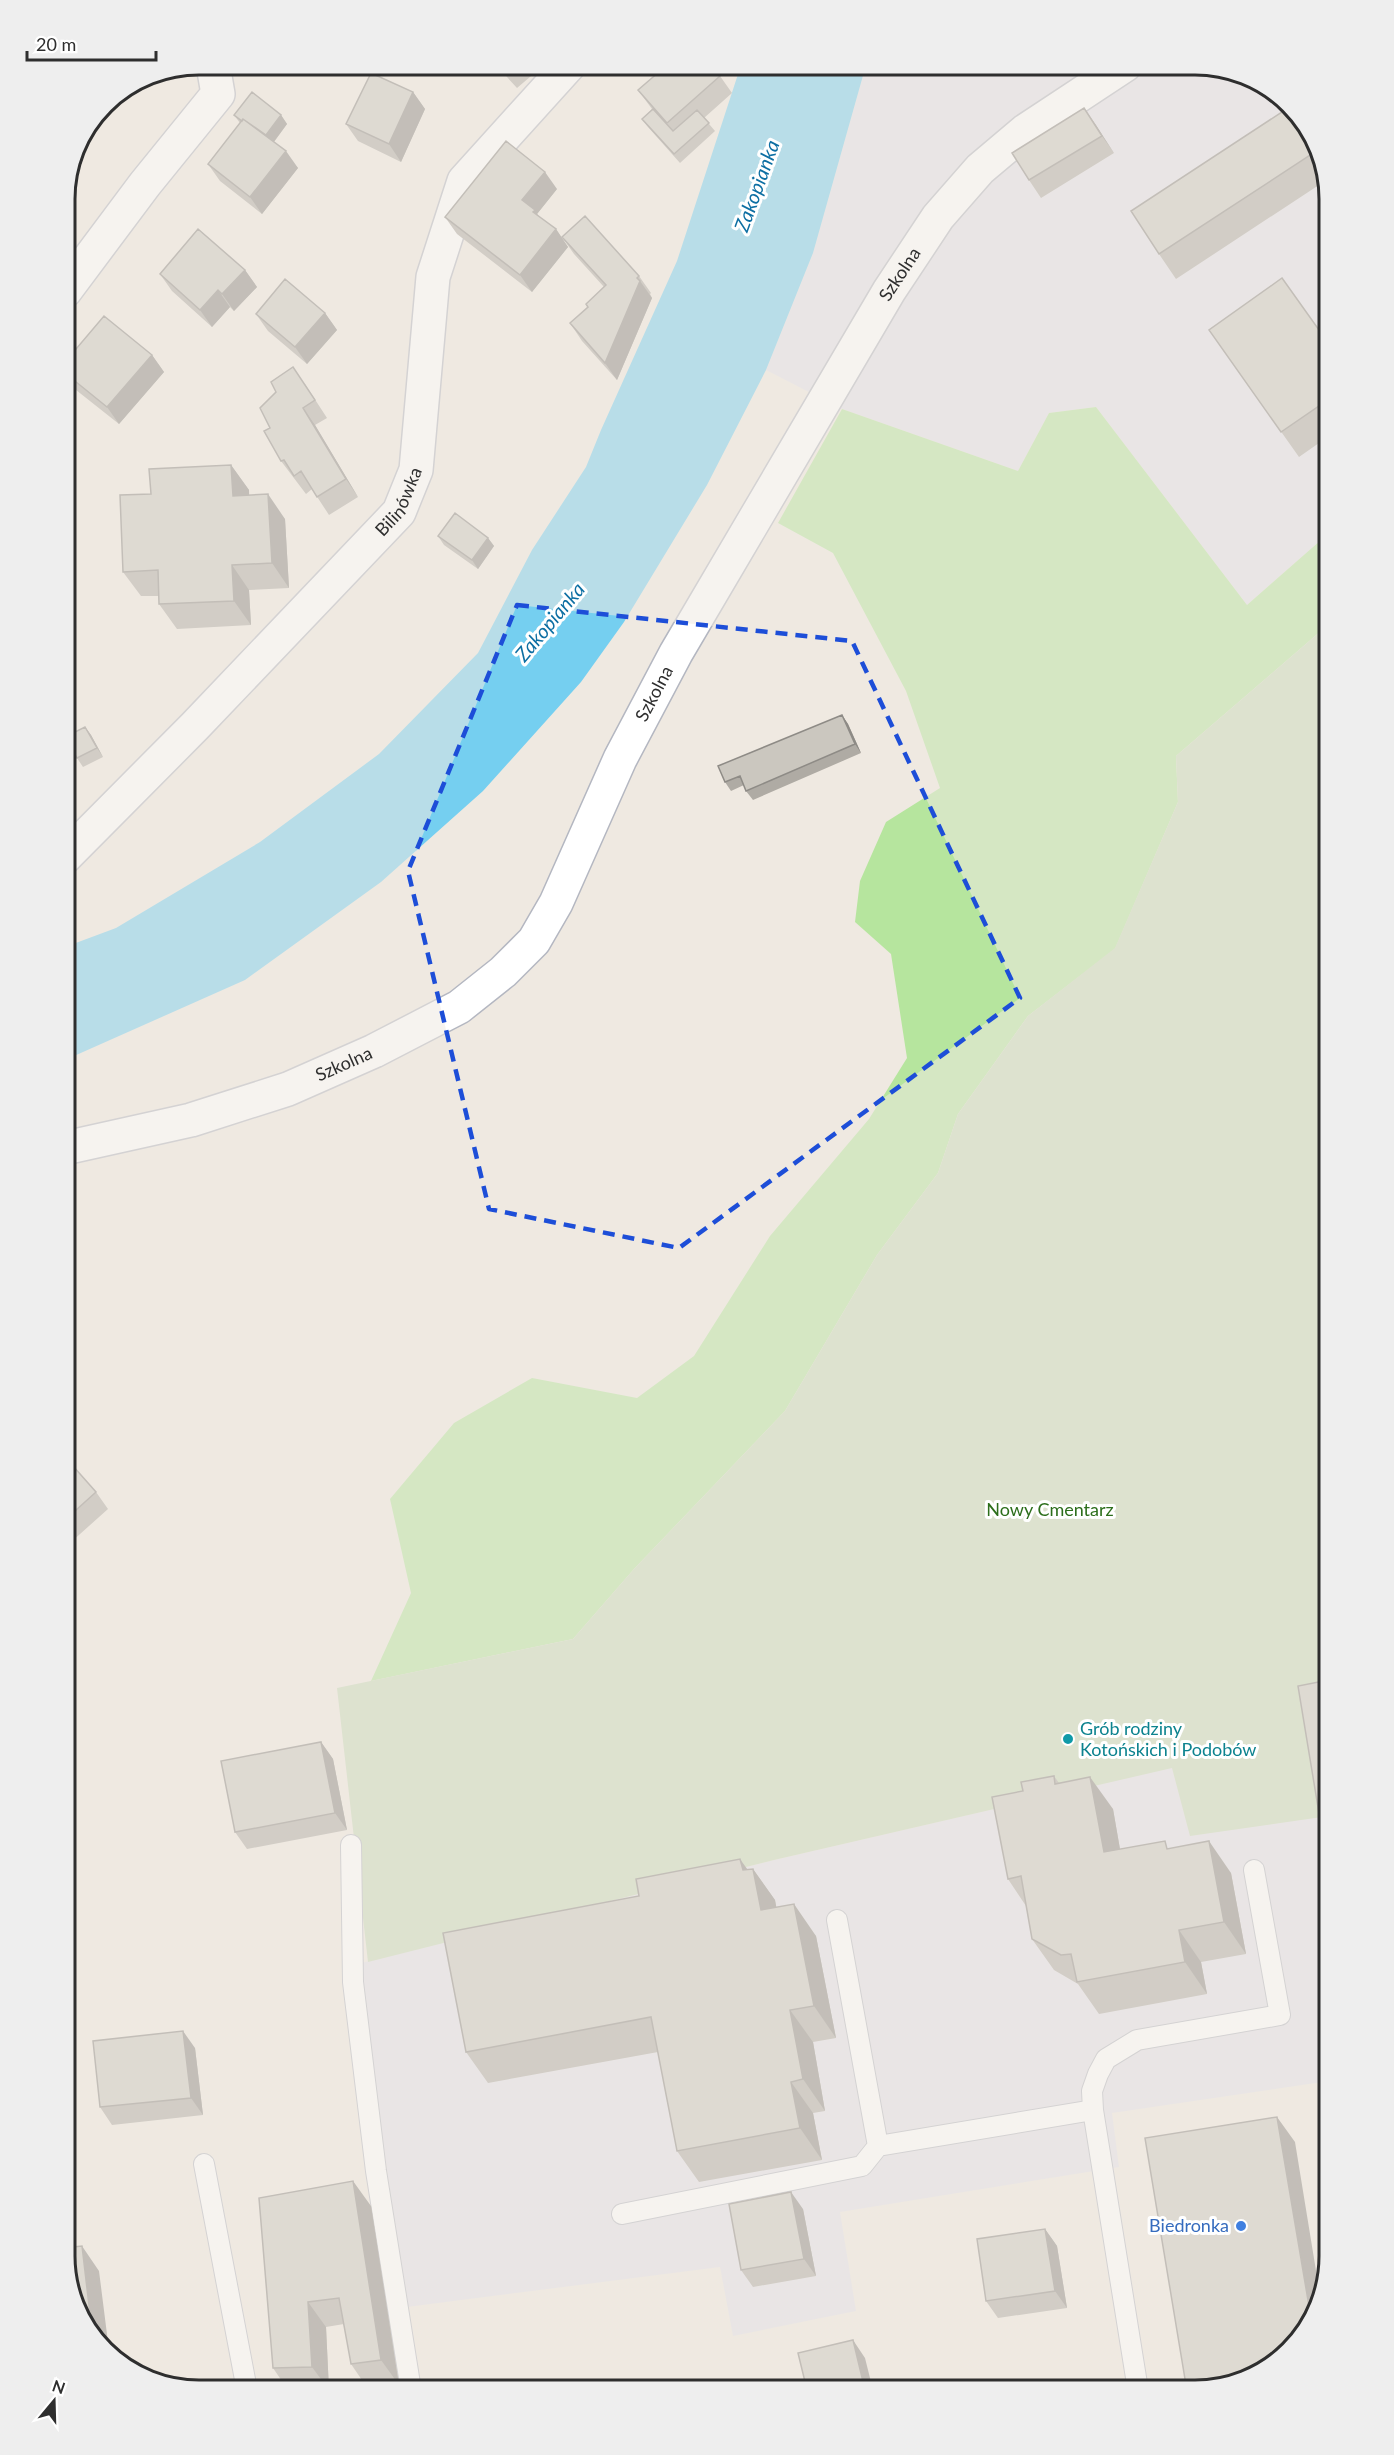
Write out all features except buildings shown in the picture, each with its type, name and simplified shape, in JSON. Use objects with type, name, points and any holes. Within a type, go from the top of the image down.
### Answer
[{"type":"street","points":[[75,278],[145,184],[218,94],[215,75]]},
{"type":"street","name":"Bilinówka","points":[[75,847],[195,726],[399,512],[416,470],[433,277],[464,181],[560,75]]},
{"type":"street","name":"Szkolna","points":[[75,1146],[190,1120],[288,1089],[374,1051],[459,1007],[511,964],[534,941],[556,903],[620,759],[676,653],[889,291],[938,217],[980,169],[1025,131],[1110,75]]},
{"type":"lane","points":[[351,1845],[353,1982],[376,2171],[409,2380]]},
{"type":"lane","points":[[1136,2380],[1093,2110],[1092,2091],[1106,2058],[1137,2040],[1280,2015],[1254,1870]]},
{"type":"lane","points":[[837,1920],[878,2146]]},
{"type":"lane","points":[[622,2214],[861,2166],[878,2146],[1093,2110]]},
{"type":"lane","points":[[204,2164],[245,2380]]},
{"type":"highlighted area","points":[[517,605],[852,641],[1020,998],[679,1248],[489,1209],[408,871]]},
{"type":"shaded area","points":[[863,75],[1203,75],[1219,77],[1250,88],[1277,106],[1298,130],[1310,152],[1318,183],[1319,542],[1247,605],[1096,407],[1049,413],[1018,471],[842,409],[766,370],[813,253]]},
{"type":"shaded area","points":[[1173,1767],[1319,1816],[1319,2082],[1112,2113],[1119,2167],[840,2212],[856,2311],[733,2336],[720,2267],[407,2307],[357,1964],[774,1860]]},
{"type":"green space","points":[[1096,407],[1247,605],[1319,542],[1319,633],[1176,756],[1178,802],[1115,949],[1028,1016],[958,1114],[938,1173],[877,1255],[785,1411],[634,1569],[573,1639],[371,1681],[411,1593],[390,1499],[454,1423],[532,1378],[637,1398],[694,1356],[770,1236],[869,1119],[907,1058],[891,954],[855,922],[860,881],[886,822],[940,788],[906,691],[833,553],[778,523],[842,409],[1018,471],[1049,413]]},
{"type":"green space","name":"Nowy Cmentarz","points":[[1319,633],[1319,1683],[1298,1688],[1319,1801],[1319,1817],[1190,1836],[1172,1768],[774,1860],[368,1962],[337,1688],[573,1639],[634,1569],[785,1411],[877,1255],[938,1173],[958,1114],[1028,1016],[1115,948],[1178,802],[1176,756]]},
{"type":"water","name":"Zakopianka","points":[[738,75],[863,75],[813,253],[766,370],[707,485],[624,622],[581,682],[483,791],[381,882],[245,980],[75,1056],[75,943],[116,928],[260,842],[379,754],[478,653],[532,550],[586,467],[677,261]]},
{"type":"place","name":"Grób rodziny Kotońskich i Podobów","points":[[1068,1739]]},
{"type":"place","name":"Biedronka","points":[[1241,2226]]}]
